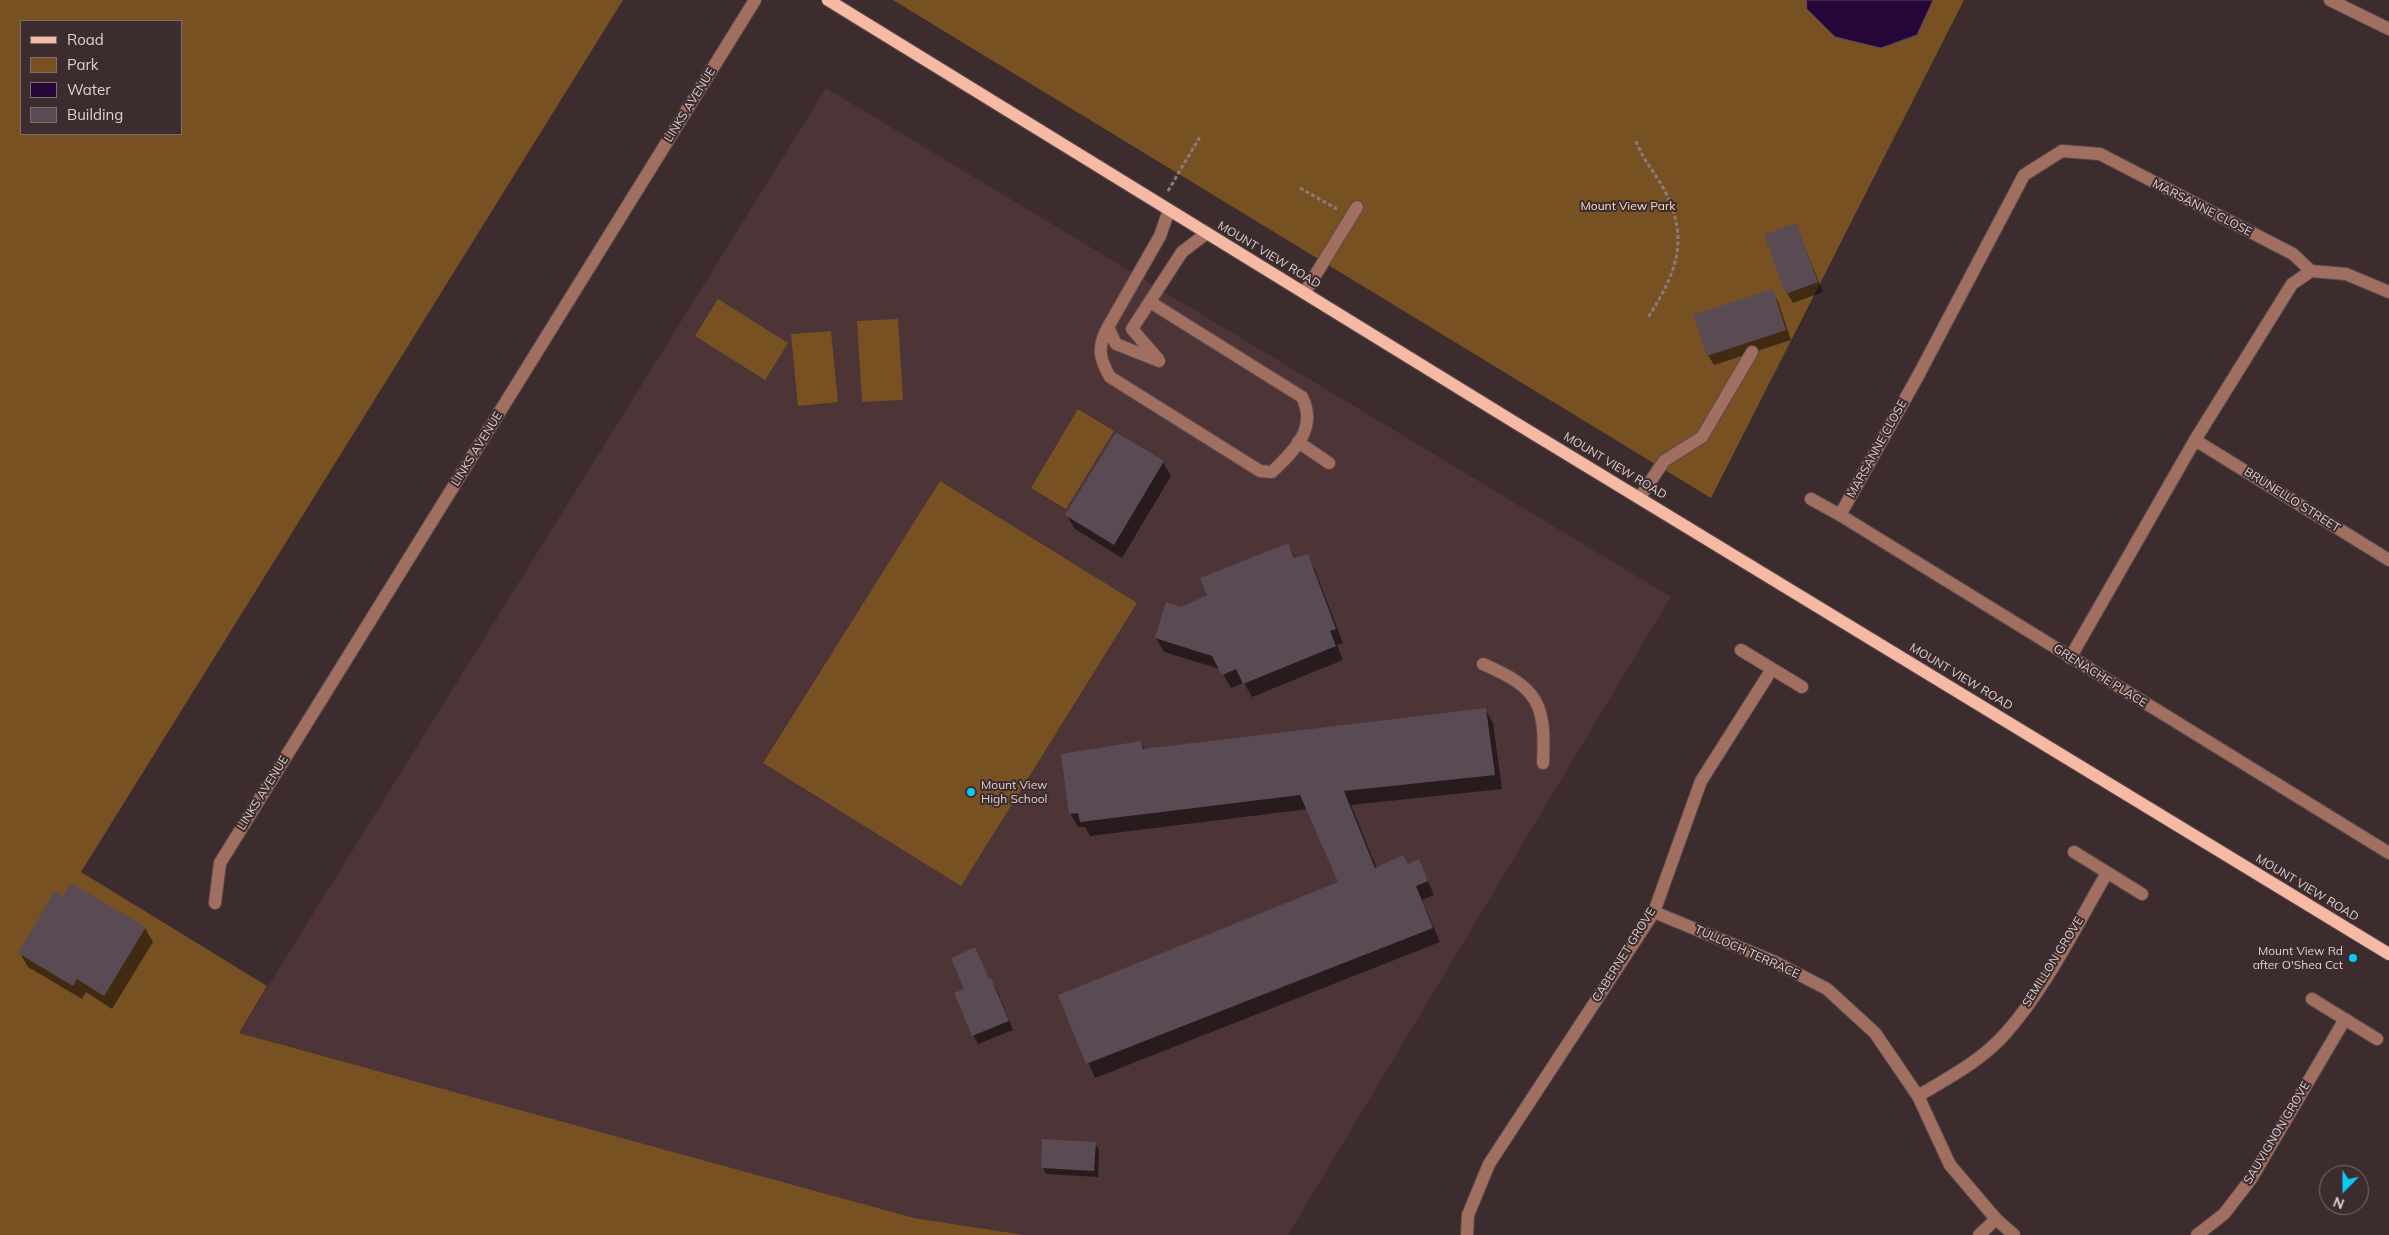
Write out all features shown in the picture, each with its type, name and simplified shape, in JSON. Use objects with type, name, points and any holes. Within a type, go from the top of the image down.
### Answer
[{"type":"main road","name":"MOUNT VIEW ROAD","points":[[828,0],[2389,954]]},
{"type":"street","name":"LINKS AVENUE","points":[[215,903],[220,863],[755,0]]},
{"type":"street","points":[[2330,0],[2389,29]]},
{"type":"street","name":"MARSANNE CLOSE","points":[[1840,515],[1918,376],[2024,175],[2062,151],[2100,154],[2293,254],[2311,271]]},
{"type":"street","points":[[1150,302],[1302,397],[1308,409],[1308,425],[1290,454],[1272,472],[1260,471],[1110,378],[1100,360],[1102,338],[1160,236],[1164,207]]},
{"type":"street","points":[[1305,292],[1353,212]]},
{"type":"street","points":[[1108,327],[1116,344],[1159,360],[1132,329],[1182,252],[1207,233]]},
{"type":"street","points":[[2070,658],[2195,440],[2292,284],[2311,271],[2346,274],[2389,292]]},
{"type":"street","points":[[1640,497],[1664,461],[1702,437],[1752,352]]},
{"type":"street","name":"BRUNELLO STREET","points":[[2195,440],[2389,560]]},
{"type":"street","points":[[1298,442],[1329,463]]},
{"type":"street","name":"GRENACHE PLACE","points":[[1811,499],[1840,515],[2389,853]]},
{"type":"street","points":[[1741,650],[1802,687]]},
{"type":"street","points":[[1483,664],[1513,677],[1529,690],[1544,731],[1543,764]]},
{"type":"street","name":"CABERNET GROVE","points":[[1467,1235],[1468,1215],[1489,1164],[1654,912],[1702,781],[1772,669]]},
{"type":"street","points":[[2074,852],[2142,894]]},
{"type":"street","name":"SEMILLON GROVE","points":[[1918,1096],[1970,1065],[2004,1035],[2032,1000],[2108,873]]},
{"type":"street","name":"TULLOCH TERRACE","points":[[1654,912],[1775,962],[1827,990],[1875,1033],[1918,1096],[1950,1164],[1996,1219],[2014,1235]]},
{"type":"street","points":[[2312,999],[2377,1039]]},
{"type":"street","name":"SAUVIGNON GROVE","points":[[2197,1235],[2224,1214],[2251,1178],[2345,1019]]},
{"type":"street","points":[[1979,1235],[1996,1219]]},
{"type":"path","points":[[1164,207],[1201,135]]},
{"type":"path","points":[[1636,141],[1640,152],[1674,209],[1680,238],[1675,267],[1667,288],[1647,319]]},
{"type":"path","points":[[1300,188],[1353,212]]},
{"type":"shaded area","name":"Mount View High School","points":[[826,88],[1671,597],[1288,1235],[1024,1235],[914,1218],[239,1033]]},
{"type":"green space","points":[[0,0],[623,0],[81,872],[267,986],[239,1033],[914,1218],[1024,1235],[0,1235]]},
{"type":"green space","name":"Mount View Park","points":[[893,0],[1964,0],[1711,498]]},
{"type":"green space","points":[[718,299],[788,343],[765,380],[695,336]]},
{"type":"green space","points":[[898,319],[903,400],[862,402],[857,321]]},
{"type":"green space","points":[[831,331],[838,402],[798,406],[791,334]]},
{"type":"green space","points":[[1078,409],[1114,431],[1066,509],[1031,488]]},
{"type":"green space","points":[[940,481],[1137,603],[961,886],[763,763]]},
{"type":"water","points":[[1807,0],[1933,0],[1917,35],[1881,48],[1835,37],[1807,9]]},
{"type":"building","points":[[1796,223],[1818,282],[1786,294],[1764,235]]},
{"type":"building","points":[[1773,289],[1786,330],[1707,356],[1693,315]]},
{"type":"building","points":[[1116,432],[1164,461],[1114,545],[1065,515]]},
{"type":"building","points":[[1288,543],[1294,558],[1308,554],[1336,629],[1330,631],[1336,646],[1243,684],[1236,669],[1222,675],[1212,656],[1155,638],[1166,602],[1181,607],[1207,595],[1200,578]]},
{"type":"building","points":[[1486,708],[1495,775],[1344,791],[1375,868],[1403,855],[1408,864],[1419,859],[1428,881],[1416,886],[1433,928],[1086,1064],[1058,995],[1338,882],[1300,795],[1080,822],[1078,813],[1069,814],[1061,754],[1141,741],[1143,749]]},
{"type":"building","points":[[71,883],[146,927],[104,996],[77,979],[73,986],[18,953],[55,891],[63,896]]},
{"type":"building","points":[[975,947],[989,979],[991,978],[1009,1021],[972,1036],[954,993],[964,989],[951,958]]},
{"type":"building","points":[[1042,1139],[1096,1142],[1094,1171],[1041,1168]]},
{"type":"place","name":"Mount View High School","points":[[971,792]]},
{"type":"place","name":"Mount View Rd after O'Shea Cct","points":[[2353,958]]}]
